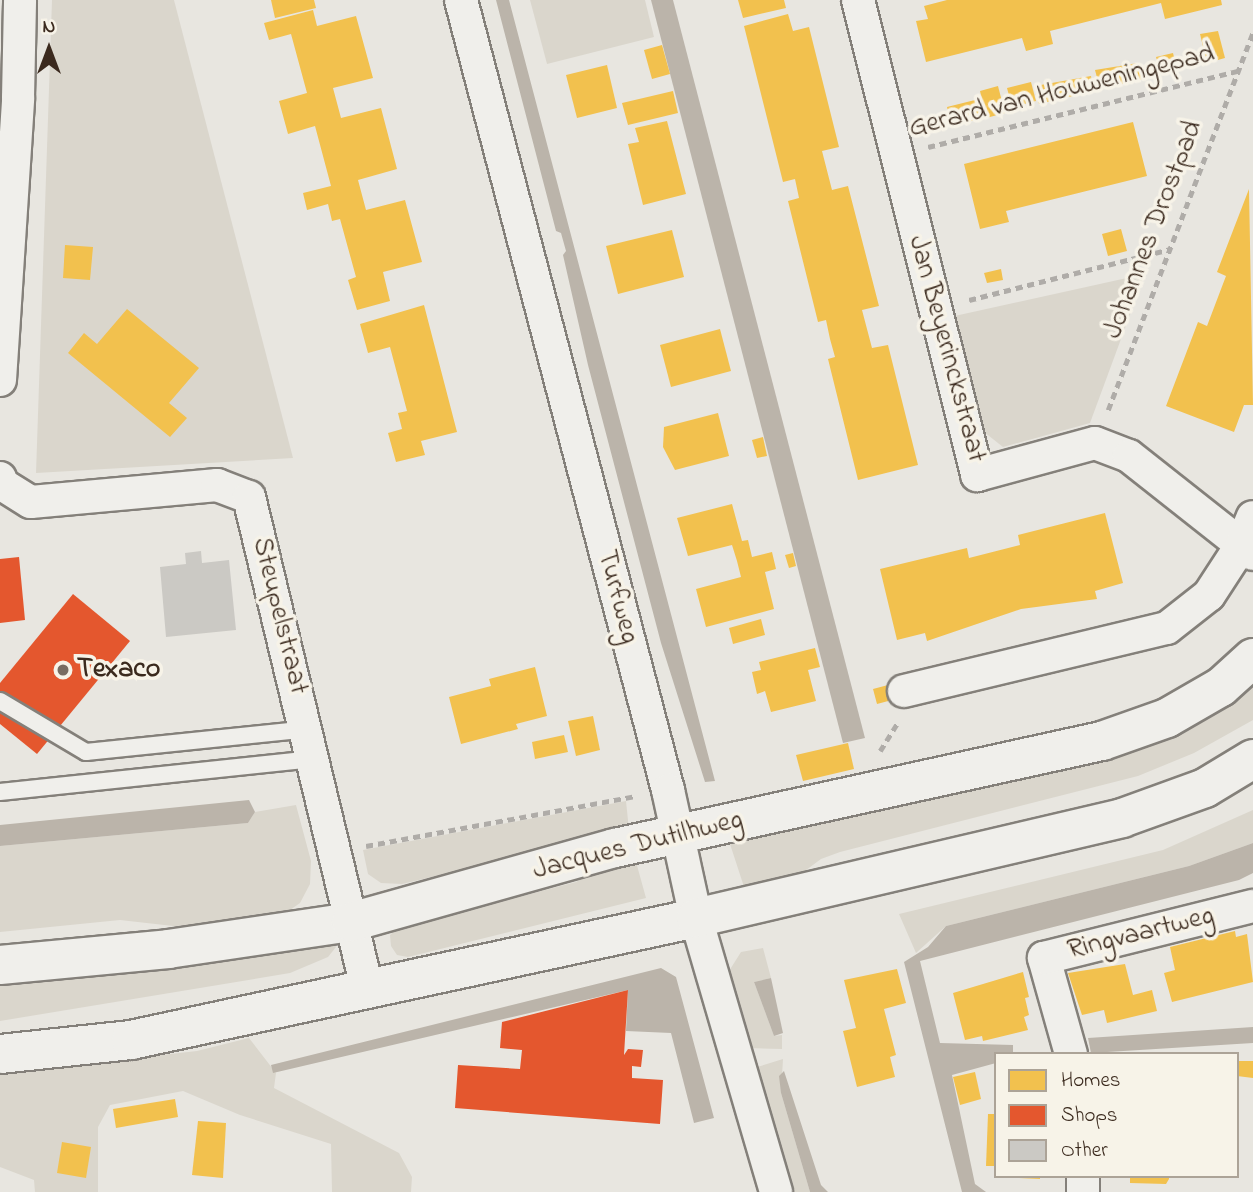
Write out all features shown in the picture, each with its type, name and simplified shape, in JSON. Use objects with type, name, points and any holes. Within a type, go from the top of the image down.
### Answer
[{"type":"main road","name":"Jacques Dutilhweg","points":[[0,965],[168,949],[351,922],[679,834],[1102,741],[1167,718],[1221,687],[1253,658]]},
{"type":"main road","points":[[0,1054],[131,1040],[368,992],[696,918],[1122,818],[1205,788],[1253,760]]},
{"type":"street","points":[[0,380],[18,97],[20,0]]},
{"type":"street","name":"Turfweg","points":[[461,0],[668,790],[696,918],[776,1192]]},
{"type":"street","name":"Jan Beyerinckstraat","points":[[858,0],[977,475],[1095,443]]},
{"type":"street","points":[[1095,443],[1129,456],[1247,550]]},
{"type":"street","name":"Steupelstraat","points":[[0,478],[1,483],[31,502],[217,485],[249,497],[368,992]]},
{"type":"street","points":[[904,691],[1167,628],[1209,595],[1247,550],[1253,517]]},
{"type":"street","name":"Ringvaartweg","points":[[1070,1052],[1044,958],[1253,906]]},
{"type":"lane","points":[[0,701],[86,752],[310,744]]},
{"type":"lane","points":[[0,792],[310,744]]},
{"type":"path","name":"Johannes Drostpad","points":[[1095,443],[1253,32]]},
{"type":"path","name":"Gerard van Houweningepad","points":[[897,155],[1238,71]]},
{"type":"path","points":[[934,309],[1170,249]]},
{"type":"path","name":"Jacques Dutilhweg","points":[[334,852],[668,790]]},
{"type":"shaded area","points":[[52,0],[174,0],[293,458],[36,473]]},
{"type":"shaded area","points":[[496,0],[509,0],[715,781],[705,782],[661,643],[588,365],[563,255],[566,251],[561,233],[556,231]]},
{"type":"shaded area","points":[[530,0],[645,0],[654,37],[547,64]]},
{"type":"shaded area","points":[[651,0],[673,0],[865,738],[843,743]]},
{"type":"shaded area","points":[[1145,274],[1090,423],[1003,447],[979,428],[950,317]]},
{"type":"shaded area","points":[[1253,676],[1253,720],[1194,753],[1138,776],[840,852],[821,859],[794,879],[746,893],[730,844],[1040,767]]},
{"type":"shaded area","points":[[249,800],[255,812],[248,823],[0,846],[0,825]]},
{"type":"shaded area","points":[[626,801],[629,830],[402,884],[381,883],[368,874],[363,850]]},
{"type":"shaded area","points":[[296,805],[311,861],[310,884],[300,903],[280,917],[182,927],[120,920],[0,932],[0,846],[248,823],[255,812]]},
{"type":"shaded area","points":[[1253,810],[1253,843],[1189,866],[946,926],[916,953],[899,914],[1163,850]]},
{"type":"shaded area","points":[[1253,843],[1253,873],[1239,880],[920,961],[940,1043],[1013,1045],[1013,1052],[994,1052],[994,1064],[952,1075],[975,1184],[986,1192],[962,1192],[904,962],[928,947],[946,926],[1189,866]]},
{"type":"shaded area","points":[[633,851],[646,898],[408,957],[397,955],[391,946],[390,935],[396,929],[576,882]]},
{"type":"shaded area","points":[[331,940],[336,947],[328,957],[290,973],[0,1021],[0,982]]},
{"type":"shaded area","points":[[763,948],[771,978],[754,982],[774,1036],[782,1035],[782,1049],[749,1048],[729,971],[741,952]]},
{"type":"shaded area","points":[[661,968],[676,977],[714,1118],[694,1123],[671,1033],[626,1031],[628,990],[273,1073],[271,1065]]},
{"type":"shaded area","points":[[771,978],[783,1033],[774,1036],[754,982]]},
{"type":"shaded area","points":[[1253,1027],[1253,1043],[1091,1052],[1088,1038]]},
{"type":"shaded area","points":[[249,1038],[276,1073],[274,1088],[399,1153],[412,1177],[411,1192],[332,1192],[331,1144],[240,1115],[183,1091],[110,1105],[98,1127],[98,1192],[35,1192],[34,1180],[0,1167],[0,1073],[197,1051]]},
{"type":"shaded area","points":[[783,1059],[781,1093],[810,1192],[790,1192],[754,1068]]},
{"type":"shaded area","points":[[784,1071],[821,1185],[828,1192],[810,1192],[781,1093],[779,1076]]},
{"type":"building: Homes","points":[[271,0],[314,0],[316,8],[275,18]]},
{"type":"building: Homes","points":[[738,0],[784,0],[786,8],[743,18]]},
{"type":"building: Homes","points":[[947,0],[1221,0],[1222,5],[1165,19],[1161,3],[1050,31],[1053,44],[1026,51],[1022,38],[926,62],[916,21],[928,19],[924,6]]},
{"type":"building: Homes","points":[[313,10],[317,26],[356,16],[373,78],[333,88],[341,118],[381,108],[397,169],[358,180],[366,210],[405,200],[422,262],[383,272],[390,301],[357,310],[348,280],[356,277],[340,219],[332,221],[328,204],[307,210],[303,193],[331,186],[315,126],[288,134],[279,101],[307,93],[291,34],[269,40],[264,23]]},
{"type":"building: Homes","points":[[788,14],[793,31],[809,27],[839,147],[822,151],[832,190],[848,186],[879,306],[862,310],[872,348],[888,345],[918,465],[858,480],[828,359],[835,357],[826,320],[818,322],[788,201],[799,198],[795,179],[783,182],[744,26]]},
{"type":"building: Homes","points":[[1218,31],[1225,58],[1207,63],[1200,34]]},
{"type":"building: Homes","points":[[662,45],[670,74],[652,79],[644,50]]},
{"type":"building: Homes","points":[[1173,53],[1177,69],[1161,73],[1156,57]]},
{"type":"building: Homes","points":[[1138,63],[1143,79],[1100,89],[1095,70]]},
{"type":"building: Homes","points":[[607,65],[617,108],[577,118],[566,75]]},
{"type":"building: Homes","points":[[1091,76],[1094,91],[1039,104],[1035,86]]},
{"type":"building: Homes","points":[[1031,82],[1036,101],[1012,107],[1007,88]]},
{"type":"building: Homes","points":[[998,86],[1005,113],[986,118],[980,91]]},
{"type":"building: Homes","points":[[673,91],[678,113],[628,125],[622,103]]},
{"type":"building: Homes","points":[[979,99],[983,118],[952,126],[947,107]]},
{"type":"building: Homes","points":[[667,121],[686,194],[643,205],[628,144],[639,142],[635,128]]},
{"type":"building: Homes","points":[[1133,122],[1147,176],[1006,211],[1009,222],[980,229],[964,164]]},
{"type":"building: Homes","points":[[1249,189],[1253,405],[1244,405],[1234,432],[1166,406],[1198,322],[1207,326],[1226,276],[1217,272]]},
{"type":"building: Homes","points":[[1121,229],[1127,251],[1108,256],[1102,234]]},
{"type":"building: Homes","points":[[672,230],[684,277],[618,294],[606,246]]},
{"type":"building: Homes","points":[[65,245],[93,247],[90,280],[63,278]]},
{"type":"building: Homes","points":[[1001,269],[1003,280],[987,283],[984,273]]},
{"type":"building: Homes","points":[[424,305],[457,432],[421,441],[425,455],[396,462],[388,433],[402,429],[398,413],[407,411],[390,347],[368,353],[360,324]]},
{"type":"building: Homes","points":[[127,309],[199,368],[169,403],[187,418],[170,437],[68,353],[84,333],[97,344]]},
{"type":"building: Homes","points":[[720,329],[731,371],[671,387],[660,345]]},
{"type":"building: Homes","points":[[718,413],[729,456],[675,470],[663,447],[664,427]]},
{"type":"building: Homes","points":[[763,437],[767,456],[757,458],[752,440]]},
{"type":"building: Homes","points":[[732,504],[742,541],[748,540],[752,557],[772,552],[776,569],[765,572],[774,609],[706,627],[696,589],[741,577],[737,561],[732,545],[688,556],[677,518]]},
{"type":"building: Homes","points":[[1105,513],[1123,583],[1095,591],[1097,599],[1021,609],[927,641],[925,633],[897,640],[880,569],[967,548],[969,558],[1020,545],[1018,535]]},
{"type":"building: Homes","points":[[793,553],[796,566],[789,568],[785,555]]},
{"type":"building: Homes","points":[[761,619],[765,635],[733,644],[729,628]]},
{"type":"building: Homes","points":[[815,648],[820,667],[808,670],[816,701],[771,712],[765,691],[757,694],[752,672],[761,670],[759,662]]},
{"type":"building: Homes","points":[[535,667],[547,716],[516,724],[518,729],[461,744],[449,697],[491,686],[489,679]]},
{"type":"building: Homes","points":[[888,685],[892,700],[877,704],[873,689]]},
{"type":"building: Homes","points":[[593,716],[600,750],[576,756],[568,721]]},
{"type":"building: Homes","points":[[564,735],[568,752],[535,759],[532,742]]},
{"type":"building: Homes","points":[[848,743],[854,769],[803,781],[796,755]]},
{"type":"building: Homes","points":[[1235,931],[1236,937],[1247,934],[1253,982],[1172,1002],[1164,973],[1175,970],[1170,947]]},
{"type":"building: Homes","points":[[1125,964],[1133,995],[1152,990],[1157,1011],[1107,1023],[1104,1010],[1082,1015],[1068,973]]},
{"type":"building: Homes","points":[[897,969],[906,1003],[884,1009],[896,1055],[890,1057],[895,1077],[857,1087],[843,1031],[856,1028],[844,980]]},
{"type":"building: Homes","points":[[1023,972],[1029,997],[1025,998],[1029,1015],[1024,1017],[1028,1030],[983,1041],[982,1036],[965,1040],[953,993]]},
{"type":"building: Homes","points":[[1239,1061],[1253,1061],[1253,1078],[1239,1076]]},
{"type":"building: Homes","points":[[975,1072],[981,1099],[960,1105],[953,1077]]},
{"type":"building: Homes","points":[[175,1099],[178,1117],[116,1128],[113,1109]]},
{"type":"building: Homes","points":[[988,1114],[994,1114],[994,1166],[986,1166]]},
{"type":"building: Homes","points":[[198,1121],[226,1123],[223,1178],[192,1175]]},
{"type":"building: Homes","points":[[62,1142],[91,1147],[86,1178],[57,1173]]},
{"type":"building: Homes","points":[[1130,1178],[1169,1178],[1166,1184],[1130,1183]]},
{"type":"building: Shops","points":[[19,557],[25,620],[0,623],[0,559]]},
{"type":"building: Shops","points":[[73,594],[130,641],[37,754],[0,724],[0,683]]},
{"type":"building: Shops","points":[[628,990],[624,1055],[628,1049],[643,1050],[641,1067],[632,1066],[632,1078],[663,1080],[660,1124],[455,1108],[458,1065],[520,1069],[522,1050],[500,1048],[502,1022]]},
{"type":"building: Other","points":[[201,551],[202,563],[229,560],[236,630],[166,637],[160,567],[186,564],[185,553]]},
{"type":"place","name":"Texaco","points":[[63,670]]}]
